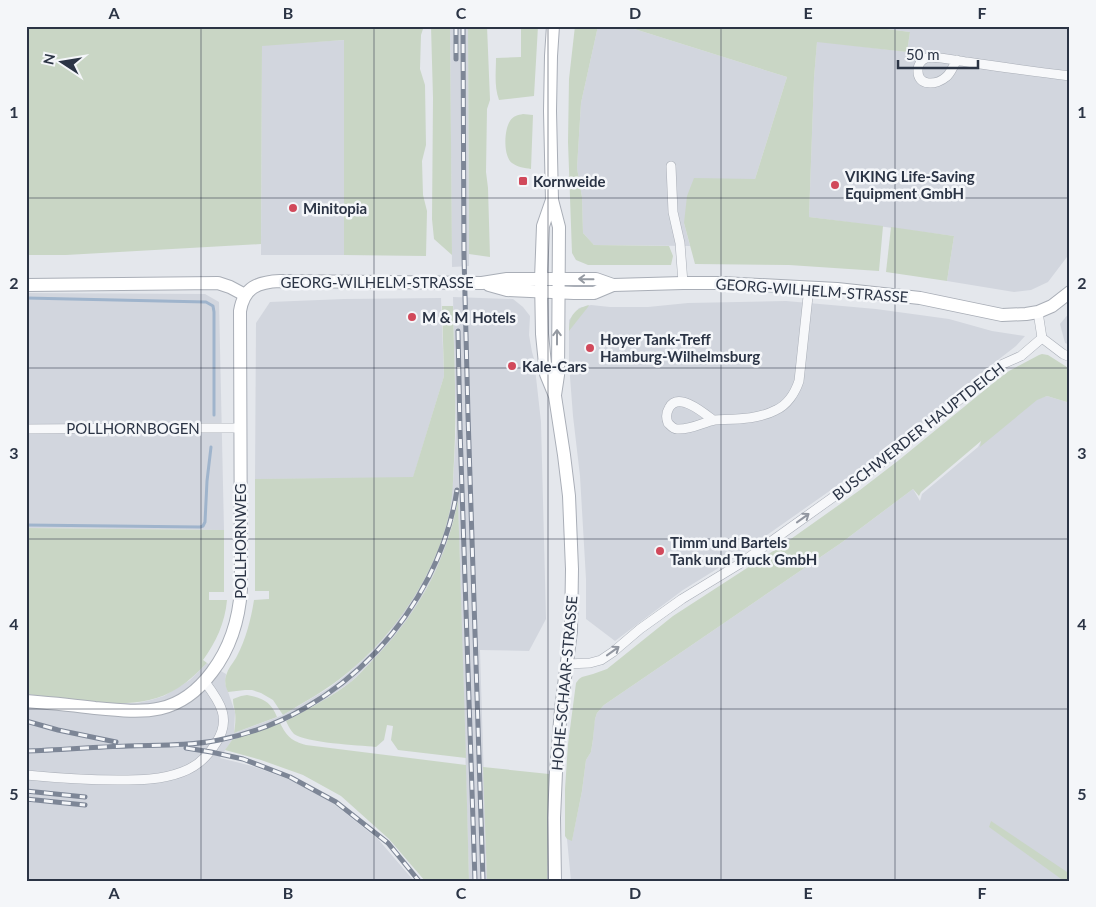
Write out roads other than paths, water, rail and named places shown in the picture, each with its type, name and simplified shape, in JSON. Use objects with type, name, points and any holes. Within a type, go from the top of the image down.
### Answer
[{"type":"main road","points":[[553,26],[550,84],[552,200],[559,226],[558,293]]},
{"type":"main road","points":[[541,292],[543,226],[552,200]]},
{"type":"main road","name":"GEORG-WILHELM-STRASSE","points":[[243,298],[253,288],[272,282],[482,283],[508,280],[596,279],[613,285],[722,283],[837,289],[904,296],[1002,315],[1038,312]]},
{"type":"main road","points":[[26,285],[218,283],[230,287],[243,298]]},
{"type":"main road","name":"GEORG-WILHELM-STRASSE","points":[[482,283],[507,290],[558,293],[594,293],[613,285]]},
{"type":"main road","name":"HOHE-SCHAAR-STRASSE","points":[[541,292],[542,334],[546,374],[555,396],[564,455],[571,539],[571,610],[568,664],[561,709],[556,772],[554,818],[555,881]]},
{"type":"main road","points":[[1038,312],[1052,306],[1070,292]]},
{"type":"main road","name":"HOHE-SCHAAR-STRASSE","points":[[555,396],[558,375],[558,293]]},
{"type":"main road","name":"POLLHORNWEG","points":[[26,701],[130,711],[149,711],[179,702],[194,692],[205,682],[221,659],[229,644],[237,620],[242,590],[240,311],[243,298]]},
{"type":"street","points":[[956,60],[1070,76]]},
{"type":"street","points":[[671,166],[672,212],[680,243],[683,283]]},
{"type":"street","points":[[713,420],[697,408],[681,402],[671,405],[666,415],[668,423],[674,429],[679,429],[698,426],[713,420],[760,415],[776,410],[790,398],[799,381],[809,287]]},
{"type":"street","points":[[1038,312],[1042,338],[1070,358]]},
{"type":"street","name":"BUSCHWERDER HAUPTDEICH","points":[[568,664],[590,663],[601,660],[613,652],[640,629],[682,599],[742,563],[888,458],[1003,364],[1021,356],[1042,338]]},
{"type":"street","name":"POLLHORNBOGEN","points":[[26,429],[240,428]]},
{"type":"street","points":[[26,775],[56,778],[149,780],[183,772],[211,752],[223,726],[224,714],[214,694],[205,682]]},
{"type":"waterway","points":[[26,298],[206,302],[213,306],[214,415]]},
{"type":"waterway","points":[[26,525],[203,526],[205,522],[211,447]]},
{"type":"railway","points":[[456,26],[456,59]]},
{"type":"railway","points":[[463,26],[464,256],[483,881]]},
{"type":"railway","points":[[458,331],[475,881]]},
{"type":"railway","points":[[26,751],[208,742],[263,728],[305,708],[342,683],[376,652],[405,616],[429,577],[446,535],[457,490]]},
{"type":"railway","points":[[26,721],[116,742]]},
{"type":"railway","points":[[186,748],[243,759],[290,777],[336,802],[388,843],[419,881]]},
{"type":"railway","points":[[26,791],[85,797]]},
{"type":"railway","points":[[26,799],[85,805]]},
{"type":"place","name":"Kornweide","points":[[523,181]]},
{"type":"place","name":"VIKING Life-Saving Equipment GmbH","points":[[835,185]]},
{"type":"place","name":"Minitopia","points":[[293,208]]},
{"type":"place","name":"M & M Hotels","points":[[412,317]]},
{"type":"place","name":"Hoyer Tank-Treff Hamburg-Wilhelmsburg","points":[[590,348]]},
{"type":"place","name":"Kale-Cars","points":[[512,366]]},
{"type":"place","name":"Timm und Bartels Tank und Truck GmbH","points":[[660,551]]}]
